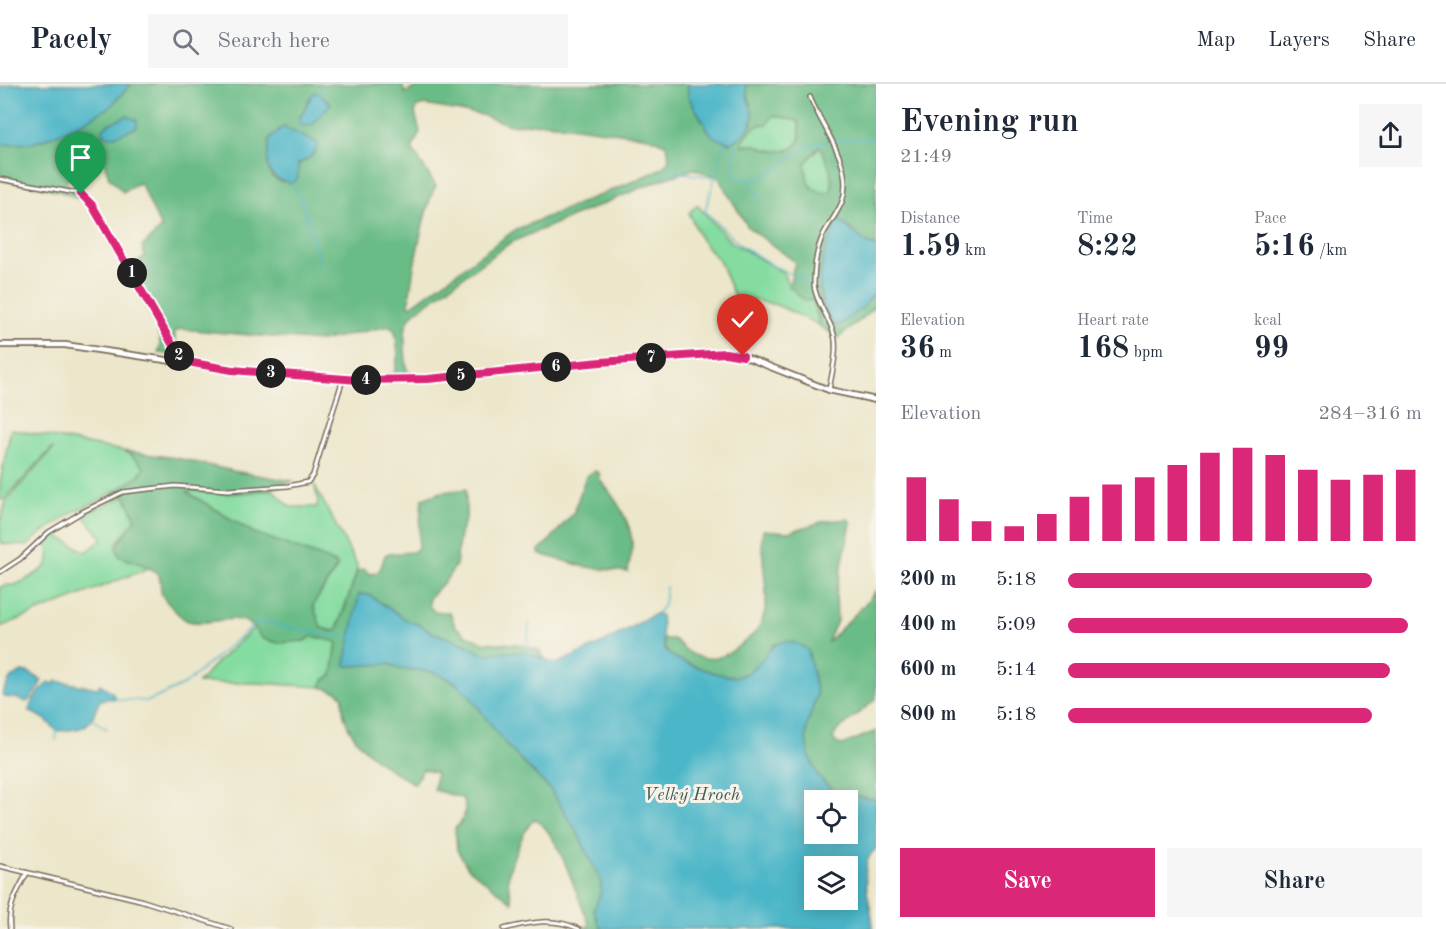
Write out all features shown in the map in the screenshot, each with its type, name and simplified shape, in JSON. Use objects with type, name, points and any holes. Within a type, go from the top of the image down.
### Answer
[{"type":"main road","points":[[0,345],[65,345],[232,370],[343,379],[428,379],[601,362],[725,353],[743,356],[829,390],[876,400]]},
{"type":"street","points":[[810,97],[819,119],[837,147],[844,180],[843,199],[817,251],[814,272],[814,288],[834,332],[835,350],[829,390]]},
{"type":"street","points":[[0,179],[81,194],[92,205],[182,361]]},
{"type":"street","points":[[0,572],[20,559],[49,532],[82,512],[123,492],[175,486],[240,489],[288,486],[308,482],[313,475],[343,379]]},
{"type":"street","points":[[0,866],[140,900],[231,929]]},
{"type":"street","points":[[10,929],[11,903],[27,873]]},
{"type":"street","points":[[504,929],[532,921],[568,924],[579,929]]},
{"type":"green space","points":[[131,84],[402,84],[405,93],[422,84],[688,84],[688,96],[708,130],[729,143],[737,140],[752,124],[747,84],[876,84],[876,247],[864,241],[838,219],[824,259],[820,286],[827,313],[835,325],[853,315],[876,292],[876,305],[838,338],[818,325],[820,323],[813,300],[805,301],[789,286],[795,262],[748,227],[718,177],[694,169],[655,182],[510,243],[415,312],[407,324],[405,339],[407,372],[415,374],[391,374],[395,372],[398,353],[395,331],[389,326],[320,341],[180,329],[175,332],[176,343],[180,350],[189,357],[158,353],[159,335],[155,324],[126,273],[133,264],[145,257],[142,247],[161,228],[140,182],[123,192],[109,177],[103,160],[93,161],[79,157],[65,185],[85,192],[87,204],[68,194],[0,180],[0,145],[34,143],[75,127],[110,107]],"holes":[[[318,94],[329,106],[319,116],[299,119],[310,97]],[[425,105],[482,115],[510,125],[547,123],[649,137],[665,144],[669,160],[662,168],[634,181],[515,230],[411,306],[409,304],[410,294],[419,243],[427,208],[436,186],[412,149],[420,132],[415,113],[417,107]],[[773,115],[798,121],[800,130],[798,143],[788,150],[781,151],[773,151],[756,145],[742,145],[751,130],[758,125],[767,124]],[[283,127],[317,143],[313,154],[294,168],[281,182],[272,177],[269,171]],[[818,147],[821,147],[831,174],[831,191],[823,193],[812,188],[808,182],[805,164]]]},
{"type":"green space","points":[[773,115],[798,121],[799,138],[793,147],[788,150],[773,151],[756,145],[741,145],[751,130],[758,125],[767,124]]},
{"type":"green space","points":[[819,147],[826,157],[832,180],[831,191],[823,193],[812,188],[808,182],[805,164]]},
{"type":"green space","points":[[697,205],[731,242],[783,272],[789,286],[809,301],[813,300],[819,325],[777,305],[734,296],[719,260],[701,240],[689,213]]},
{"type":"green space","points":[[11,429],[123,451],[130,454],[144,467],[137,478],[96,502],[75,511],[39,535],[27,546],[4,544],[0,542],[0,523],[6,501],[53,449],[4,500],[0,499],[0,482]]},
{"type":"green space","points":[[123,451],[177,458],[233,471],[293,481],[254,492],[187,492],[252,532],[338,565],[313,605],[321,628],[334,632],[338,628],[357,571],[364,569],[370,574],[378,572],[386,554],[413,552],[418,548],[422,499],[442,492],[466,489],[466,518],[460,534],[456,565],[429,598],[429,606],[434,611],[450,613],[455,626],[466,635],[483,642],[516,644],[538,650],[548,662],[541,658],[517,653],[484,655],[467,645],[408,621],[369,595],[352,637],[345,664],[347,666],[389,664],[400,668],[433,672],[453,681],[469,694],[507,746],[550,789],[576,830],[601,881],[601,893],[594,910],[602,929],[583,929],[585,926],[589,927],[589,924],[566,867],[552,837],[535,819],[522,838],[511,865],[508,884],[512,902],[468,868],[457,850],[455,828],[461,822],[464,814],[465,806],[462,798],[434,790],[436,773],[423,769],[415,784],[377,760],[365,750],[348,726],[343,712],[343,697],[338,692],[321,687],[324,680],[332,675],[337,642],[313,636],[305,641],[279,643],[263,639],[253,626],[242,620],[195,622],[185,620],[164,598],[157,573],[144,565],[119,556],[116,547],[136,519],[125,496],[115,499],[112,493],[137,478],[144,467],[130,454]]},
{"type":"green space","points":[[595,471],[599,473],[600,480],[616,501],[629,526],[632,550],[628,572],[586,567],[539,554],[539,550],[574,512],[586,476]]},
{"type":"green space","points":[[314,484],[357,565],[356,575],[336,631],[321,628],[313,605],[337,568],[336,563],[252,532],[187,492],[190,490],[232,493],[273,490],[290,507],[317,507],[318,500]]},
{"type":"green space","points":[[125,496],[136,520],[117,542],[149,568],[0,627],[0,587],[17,584],[43,569],[50,555],[45,543],[54,534],[86,552],[103,539],[84,516],[86,513]]},
{"type":"green space","points":[[848,519],[851,523],[836,593],[837,621],[827,643],[876,590],[876,699],[837,731],[833,738],[836,743],[842,745],[876,731],[876,800],[858,797],[858,790],[832,790],[817,775],[808,752],[806,739],[807,725],[817,695],[808,650],[802,646],[775,644],[750,671],[734,676],[681,661],[668,653],[663,639],[673,639],[687,651],[699,657],[711,658],[730,653],[754,633],[764,616],[766,592],[763,530],[789,532],[825,521]]},
{"type":"green space","points":[[254,628],[263,639],[279,643],[313,636],[337,642],[332,676],[324,680],[321,687],[257,683],[198,683]]},
{"type":"water","points":[[12,84],[131,84],[110,107],[75,127],[34,143],[0,145],[0,87]]},
{"type":"water","points":[[688,84],[747,84],[747,96],[753,118],[748,129],[740,138],[729,143],[713,137],[688,96]]},
{"type":"water","points":[[316,92],[331,103],[312,125],[300,125],[299,119],[313,93]]},
{"type":"water","points":[[127,116],[137,120],[137,127],[115,136],[104,135],[103,129],[108,124]]},
{"type":"water","points":[[283,127],[318,143],[311,156],[298,164],[298,178],[292,183],[271,174],[268,162],[270,138]]},
{"type":"water","points":[[838,219],[864,241],[876,247],[876,292],[862,308],[835,326],[827,314],[820,287],[823,258]]},
{"type":"water","name":"Velký Hroch","points":[[359,594],[369,595],[408,621],[467,645],[484,655],[499,652],[527,652],[556,664],[603,643],[657,613],[661,616],[663,640],[667,652],[690,665],[714,673],[740,676],[749,671],[777,644],[785,641],[795,643],[808,650],[817,695],[807,725],[808,752],[817,775],[832,790],[804,790],[804,844],[858,844],[858,797],[876,800],[876,849],[866,865],[865,875],[873,929],[602,929],[594,909],[601,893],[601,881],[576,830],[550,789],[507,746],[468,694],[453,681],[433,672],[400,668],[389,664],[347,666],[345,664]]},
{"type":"water","points":[[22,672],[28,672],[42,680],[37,690],[27,702],[4,697],[2,694],[10,679]]},
{"type":"water","points":[[56,681],[98,688],[100,684],[112,692],[115,698],[100,700],[85,726],[57,731],[45,719],[29,711],[39,691],[49,682],[54,684]]},
{"type":"waterway","points":[[319,94],[323,89],[323,84]]},
{"type":"waterway","points":[[296,133],[300,124]]},
{"type":"waterway","points":[[732,141],[736,144],[733,174],[744,179],[754,179],[764,176],[811,145],[843,139],[876,140]]},
{"type":"waterway","points":[[725,143],[705,211],[740,245],[773,266],[812,283],[821,281]]},
{"type":"waterway","points":[[663,178],[670,171],[712,177]]},
{"type":"waterway","points":[[747,181],[762,199]]},
{"type":"waterway","points":[[292,183],[302,202],[321,267]]},
{"type":"waterway","points":[[658,613],[664,605],[666,587]]},
{"type":"waterway","points":[[111,699],[149,701],[185,684],[255,624],[265,622],[326,635],[352,637]]},
{"type":"waterway","points":[[527,652],[529,623]]},
{"type":"waterway","points":[[92,719],[107,729]]},
{"type":"waterway","points":[[56,740],[57,731]]},
{"type":"route","points":[[81,194],[92,205],[182,361],[232,370],[358,380],[428,379],[601,362],[725,353],[743,356]]}]
